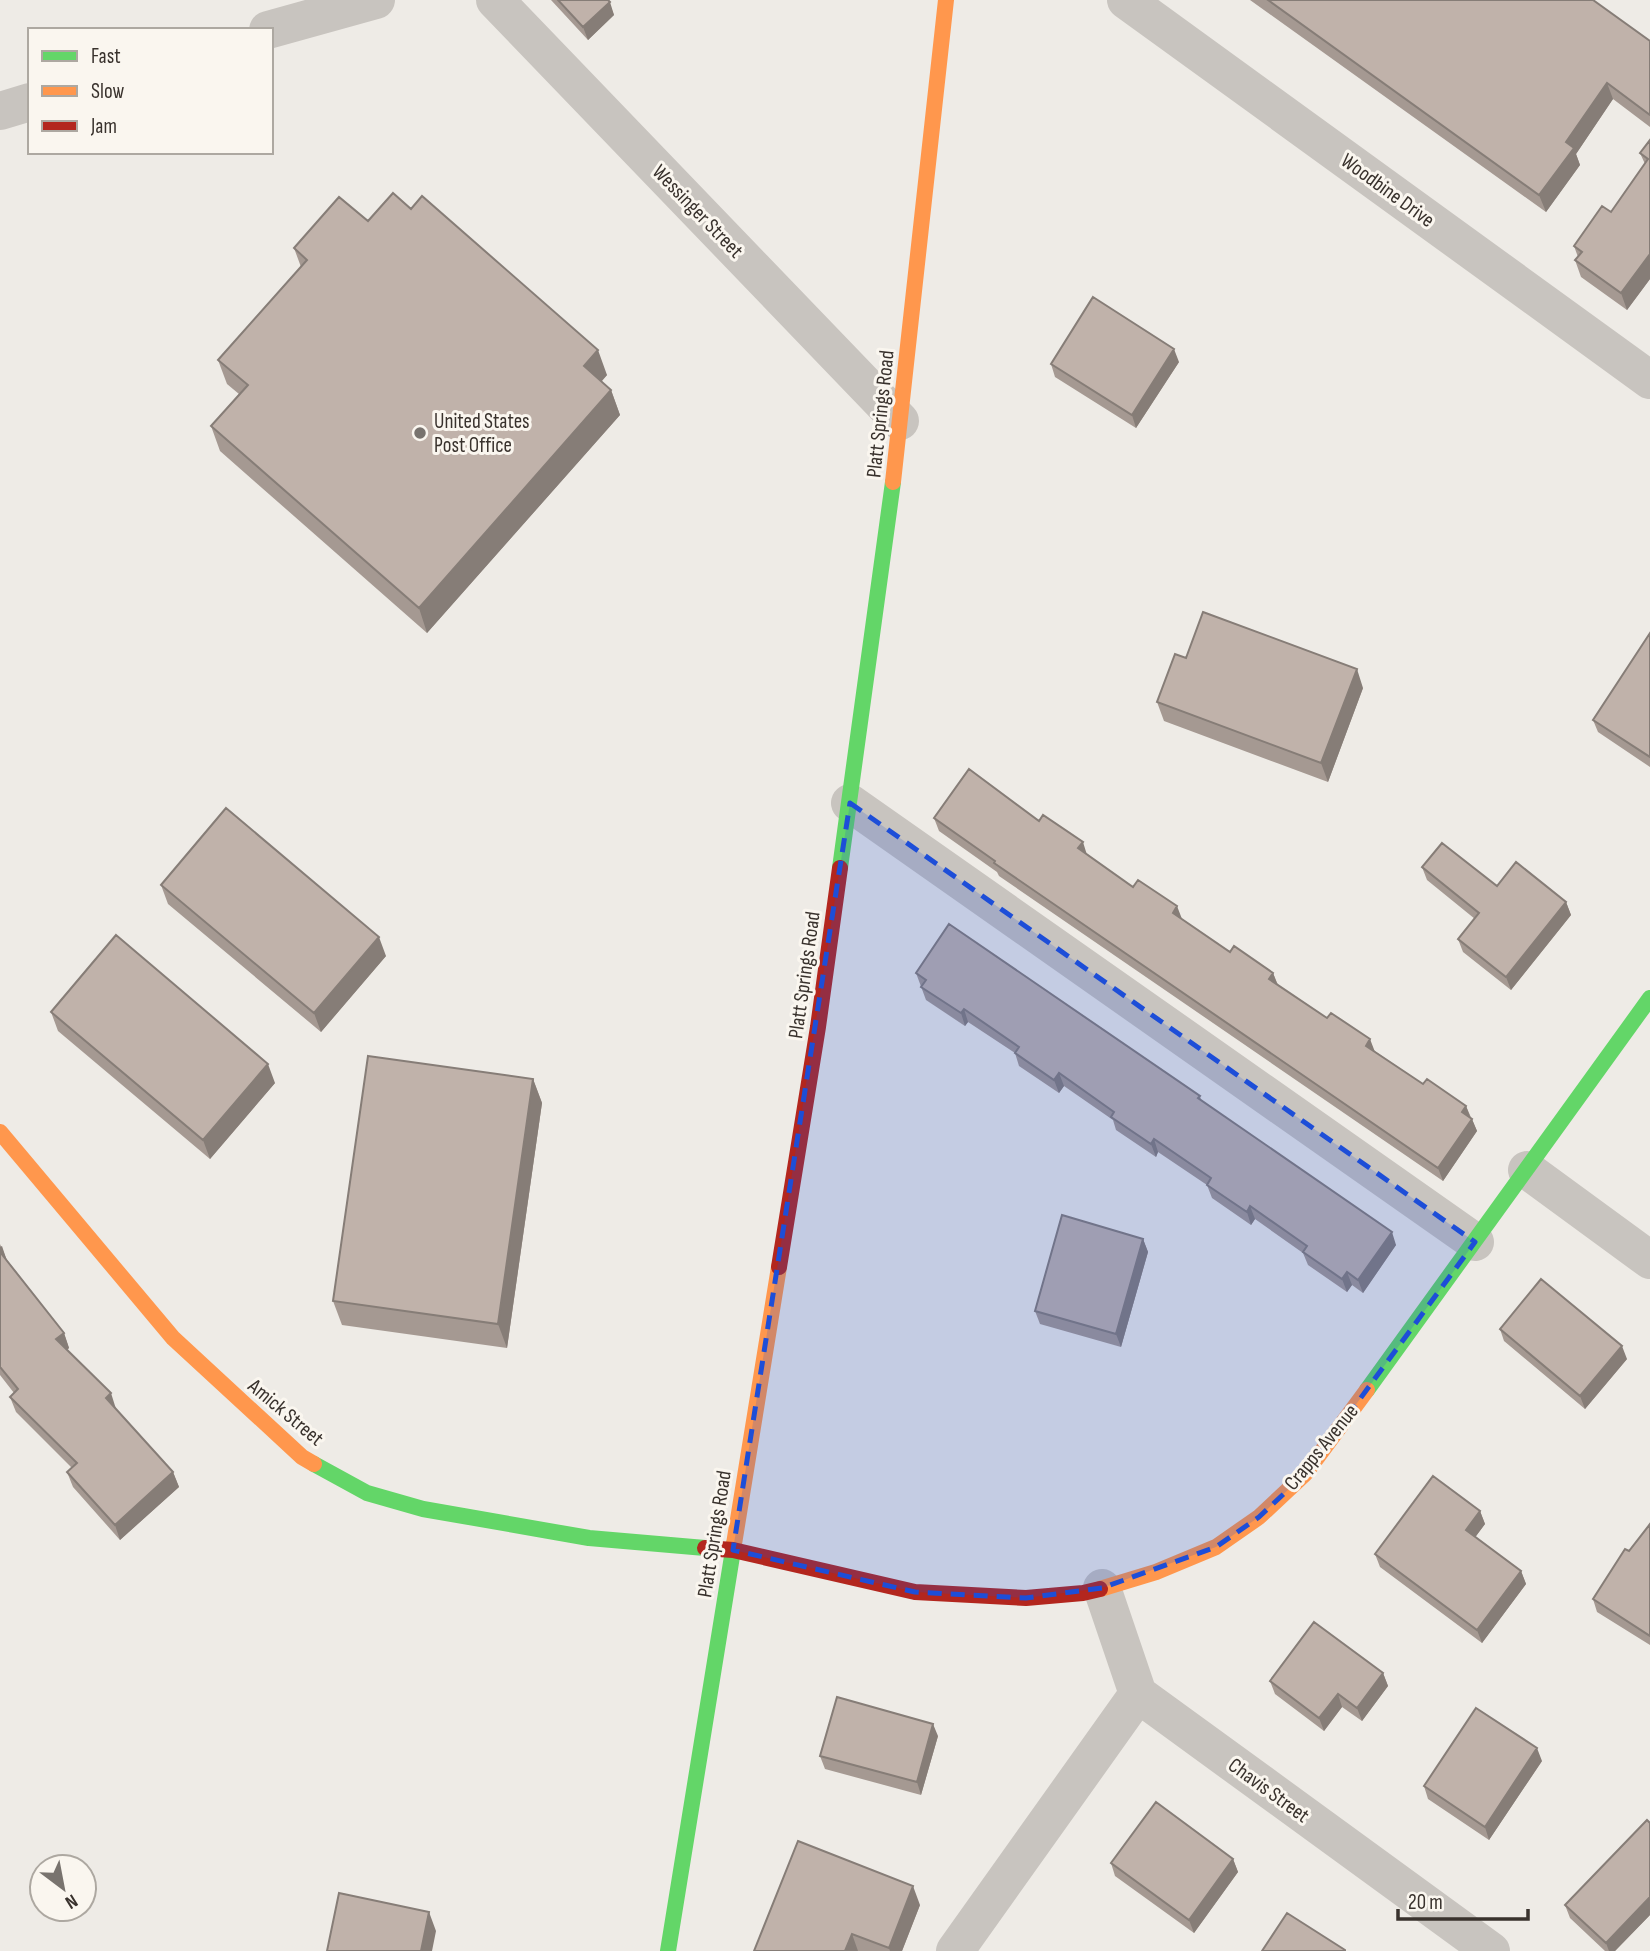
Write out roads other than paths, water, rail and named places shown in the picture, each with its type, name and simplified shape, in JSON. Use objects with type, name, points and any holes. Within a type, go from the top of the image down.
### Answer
[{"type":"street","points":[[273,29],[376,0]]},
{"type":"street","name":"Wessinger Street","points":[[495,0],[900,421]]},
{"type":"street","name":"Platt Springs Road","points":[[668,1951],[818,1027],[890,511],[946,0]]},
{"type":"street","name":"Woodbine Drive","points":[[1126,0],[1650,380]]},
{"type":"street","points":[[0,111],[28,103]]},
{"type":"street","points":[[849,803],[1475,1242]]},
{"type":"street","name":"Crapps Avenue","points":[[733,1550],[915,1592],[1026,1598],[1083,1593],[1102,1588],[1156,1572],[1216,1547],[1259,1517],[1305,1474],[1650,998]]},
{"type":"street","name":"Amick Street","points":[[0,1132],[173,1338],[302,1457],[366,1493],[423,1509],[589,1538],[733,1550]]},
{"type":"street","points":[[1527,1171],[1650,1260]]},
{"type":"street","points":[[955,1951],[1138,1695],[1102,1588]]},
{"type":"street","name":"Chavis Street","points":[[1138,1695],[1492,1951]]},
{"type":"place","name":"United States Post Office","points":[[420,433]]}]
